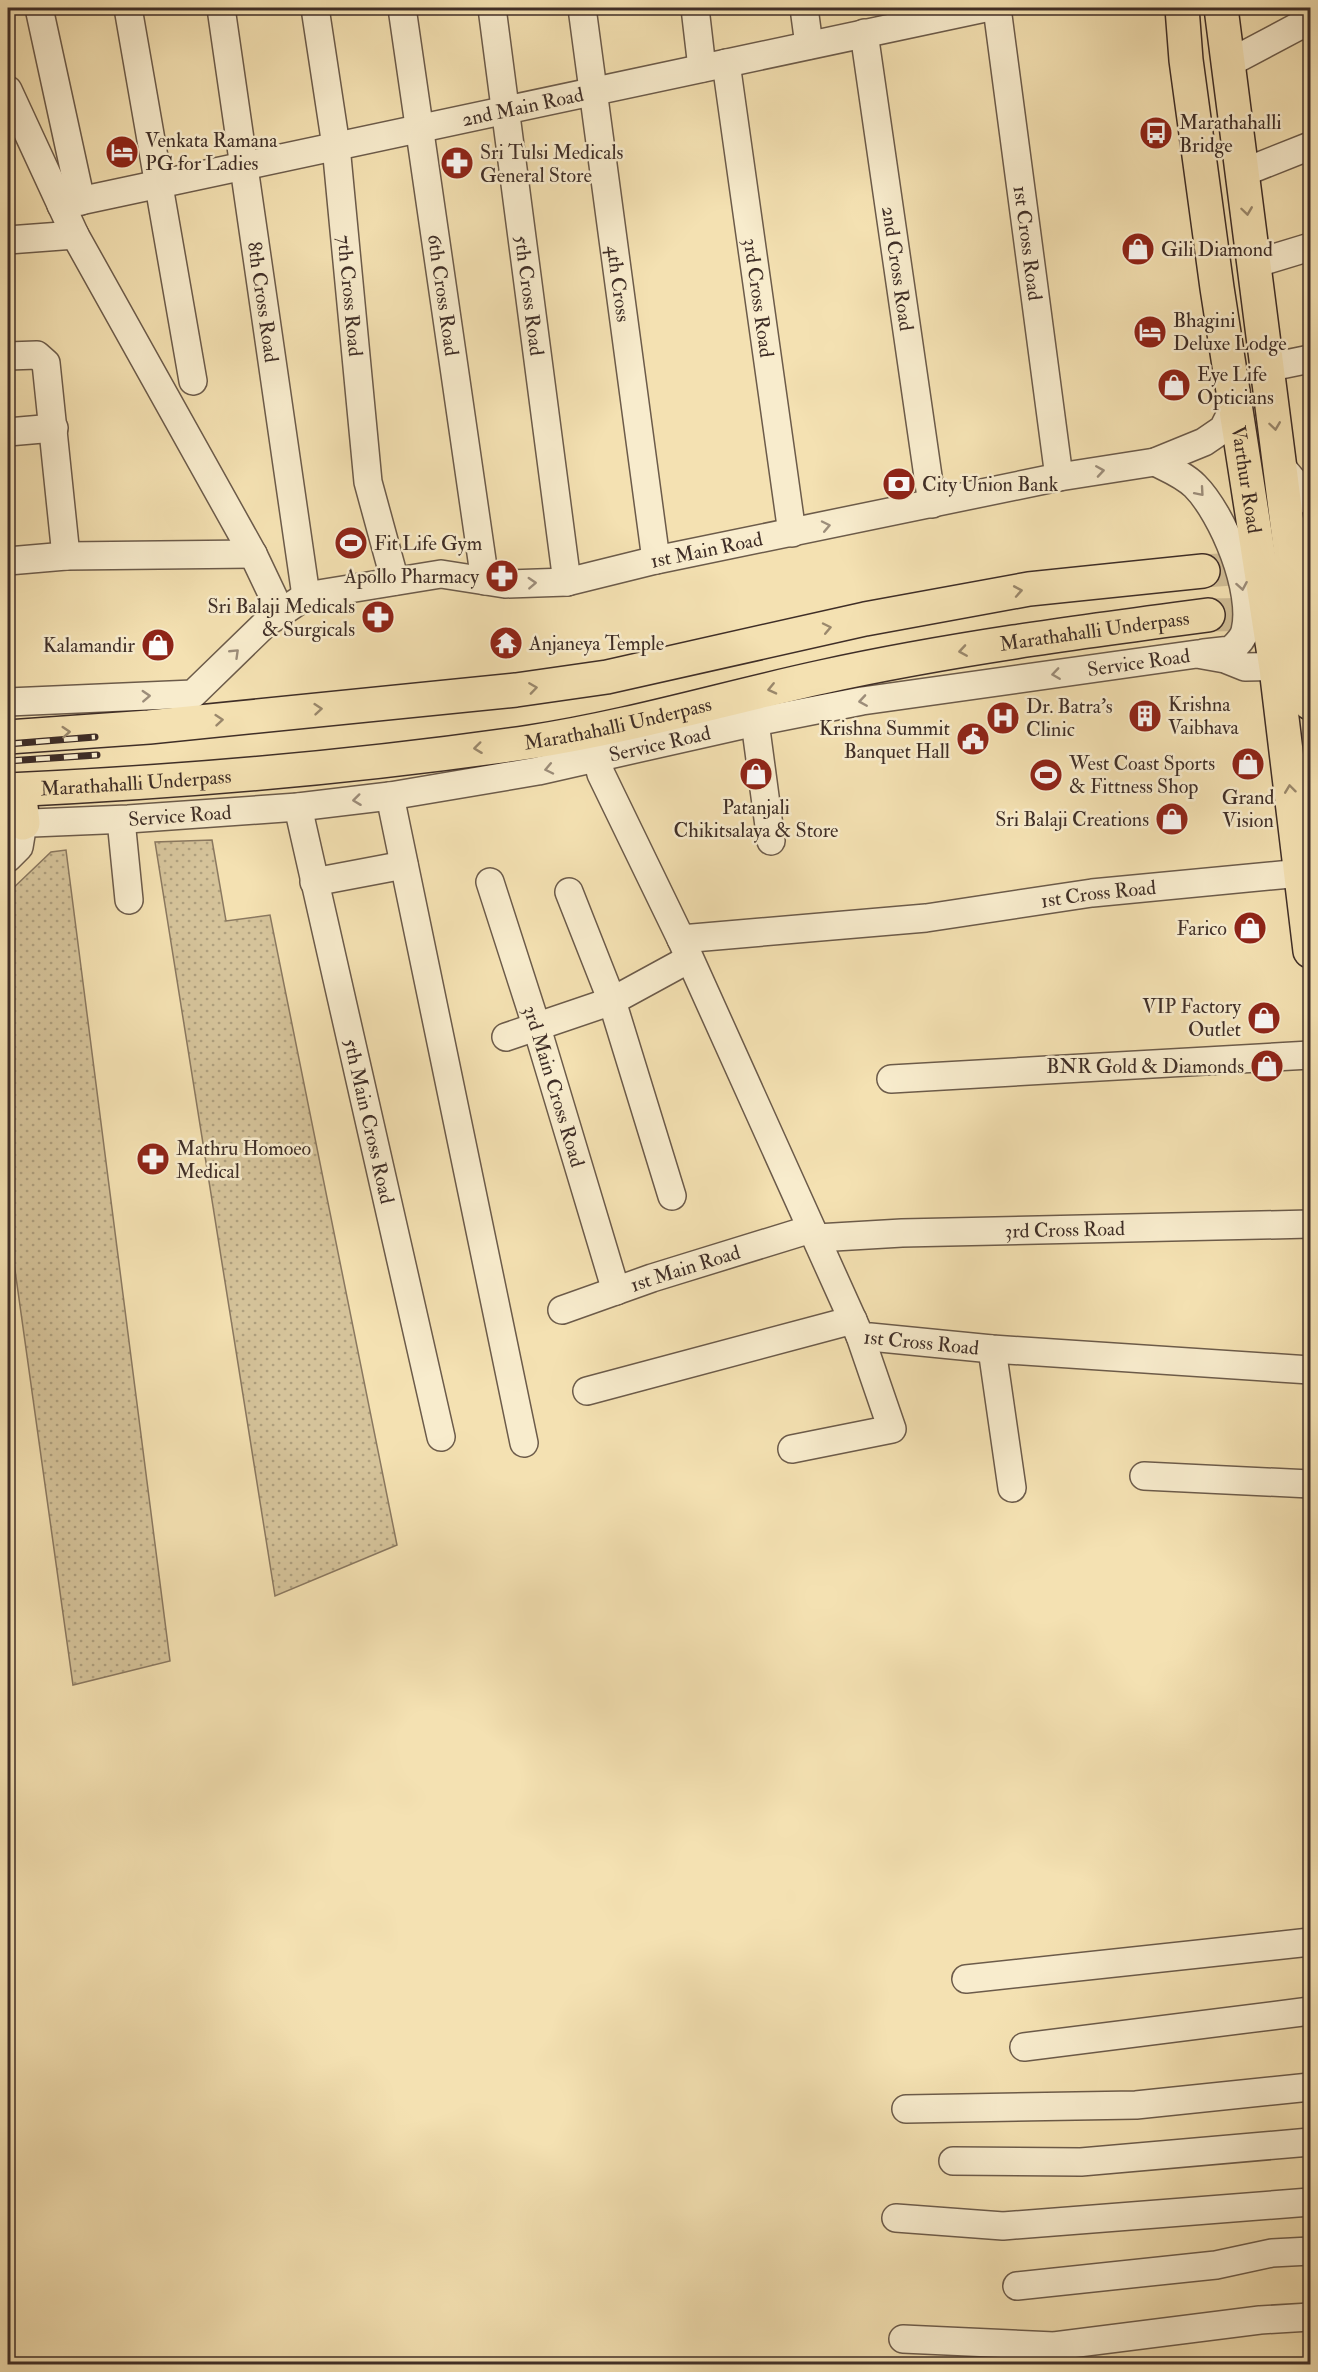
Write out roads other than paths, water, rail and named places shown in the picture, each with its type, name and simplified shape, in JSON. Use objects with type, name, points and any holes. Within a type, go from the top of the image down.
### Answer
[{"type":"main road","name":"Varthur Road","points":[[1182,8],[1186,60],[1234,407],[1246,469],[1298,666],[1311,703]]},
{"type":"main road","name":"Varthur Road","points":[[1221,8],[1280,465],[1298,666],[1301,873],[1311,951]]},
{"type":"main road","points":[[8,737],[516,690],[607,677],[937,606],[1029,590],[1203,571]]},
{"type":"main road","name":"Marathahalli Underpass","points":[[13,790],[261,773],[532,742],[627,723],[823,677],[934,656],[1056,635],[1208,615]]},
{"type":"main road","points":[[178,723],[193,694]]},
{"type":"main road","points":[[13,790],[15,824]]},
{"type":"street","points":[[39,8],[75,235],[253,554],[281,613]]},
{"type":"street","points":[[129,8],[157,185],[193,381]]},
{"type":"street","name":"8th Cross Road","points":[[221,8],[306,596]]},
{"type":"street","name":"7th Cross Road","points":[[315,8],[336,146],[368,482],[395,581]]},
{"type":"street","name":"6th Cross Road","points":[[402,8],[485,581]]},
{"type":"street","name":"5th Cross Road","points":[[492,8],[567,582]]},
{"type":"street","name":"4th Cross","points":[[582,8],[656,560]]},
{"type":"street","name":"3rd Cross Road","points":[[695,8],[714,65],[792,533]]},
{"type":"street","points":[[804,8],[809,45]]},
{"type":"street","name":"2nd Main Road","points":[[71,203],[864,33],[931,13],[985,8]]},
{"type":"street","name":"1st Cross Road","points":[[997,8],[1059,477]]},
{"type":"street","points":[[1229,63],[1311,20]]},
{"type":"street","name":"2nd Cross Road","points":[[864,33],[932,504]]},
{"type":"street","points":[[8,90],[71,203]]},
{"type":"street","points":[[1242,173],[1311,146]]},
{"type":"street","points":[[8,240],[75,235]]},
{"type":"street","points":[[1254,264],[1311,247]]},
{"type":"street","points":[[8,356],[37,354],[46,363],[66,556]]},
{"type":"street","points":[[1266,368],[1311,359]]},
{"type":"street","name":"1st Main Road","points":[[193,694],[266,623],[306,596],[441,574],[505,584],[567,582],[656,560],[1059,477],[1155,462],[1204,442],[1223,429],[1234,407]]},
{"type":"street","points":[[8,432],[54,428]]},
{"type":"street","points":[[1155,462],[1183,477],[1209,503],[1229,538],[1238,565],[1246,629],[1243,637],[1231,650],[1197,654]]},
{"type":"street","points":[[1280,465],[1311,501]]},
{"type":"street","points":[[8,561],[66,556],[253,554]]},
{"type":"street","name":"Service Road","points":[[15,824],[121,820],[298,807],[390,796],[597,759],[755,722],[862,701],[1197,654],[1225,659],[1245,668],[1298,666]]},
{"type":"street","points":[[8,702],[193,694]]},
{"type":"street","points":[[755,722],[771,841]]},
{"type":"street","name":"1st Cross Road","points":[[597,759],[601,774],[685,949],[857,1328],[992,1349],[1311,1370]]},
{"type":"street","points":[[390,796],[524,1443]]},
{"type":"street","name":"5th Main Cross Road","points":[[298,807],[441,1437]]},
{"type":"street","points":[[121,820],[129,900]]},
{"type":"street","points":[[8,858],[19,847],[15,824]]},
{"type":"street","points":[[314,882],[404,865]]},
{"type":"street","name":"1st Cross Road","points":[[685,949],[926,918],[1092,893],[1301,873]]},
{"type":"street","name":"3rd Main Cross Road","points":[[490,882],[537,1028],[616,1291]]},
{"type":"street","points":[[569,892],[612,1001],[672,1196]]},
{"type":"street","points":[[506,1037],[612,1001],[685,949]]},
{"type":"street","points":[[891,1079],[1311,1054]]},
{"type":"street","name":"3rd Cross Road","points":[[814,1234],[1311,1224]]},
{"type":"street","name":"1st Main Road","points":[[562,1310],[616,1291],[814,1234]]},
{"type":"street","points":[[587,1391],[857,1328],[892,1429],[792,1449]]},
{"type":"street","points":[[992,1349],[1012,1488]]},
{"type":"street","points":[[1143,1476],[1311,1484]]},
{"type":"street","points":[[966,1979],[1311,1942]]},
{"type":"street","points":[[1024,2047],[1311,2011]]},
{"type":"street","points":[[906,2109],[1136,2105],[1311,2087]]},
{"type":"street","points":[[953,2161],[1082,2162],[1311,2142]]},
{"type":"street","points":[[896,2218],[1003,2226],[1311,2202]]},
{"type":"street","points":[[1017,2286],[1216,2265],[1272,2253],[1311,2251]]},
{"type":"street","points":[[903,2339],[1053,2346],[1260,2320],[1311,2317]]},
{"type":"tunnel","points":[[1203,571],[1310,564]]},
{"type":"tunnel","points":[[1208,615],[1279,614]]},
{"type":"railway","points":[[8,744],[95,737]]},
{"type":"railway","points":[[8,761],[97,755]]},
{"type":"place","name":"Marathahalli Bridge","points":[[1156,133]]},
{"type":"place","name":"Venkata Ramana PG for Ladies","points":[[122,152]]},
{"type":"place","name":"Sri Tulsi Medicals General Store","points":[[457,163]]},
{"type":"place","name":"Gili Diamond","points":[[1138,249]]},
{"type":"place","name":"Bhagini Deluxe Lodge","points":[[1150,332]]},
{"type":"place","name":"Eye Life Opticians","points":[[1174,385]]},
{"type":"place","name":"City Union Bank","points":[[899,484]]},
{"type":"place","name":"Fit Life Gym","points":[[351,543]]},
{"type":"place","name":"Apollo Pharmacy","points":[[502,576]]},
{"type":"place","name":"Sri Balaji Medicals & Surgicals","points":[[378,617]]},
{"type":"place","name":"Anjaneya Temple","points":[[506,643]]},
{"type":"place","name":"Kalamandir","points":[[158,645]]},
{"type":"place","name":"Krishna Vaibhava","points":[[1145,716]]},
{"type":"place","name":"Dr. Batra's Clinic","points":[[1003,718]]},
{"type":"place","name":"Krishna Summit Banquet Hall","points":[[973,739]]},
{"type":"place","name":"Grand Vision","points":[[1248,764]]},
{"type":"place","name":"Patanjali Chikitsalaya & Store","points":[[756,774]]},
{"type":"place","name":"West Coast Sports & Fittness Shop","points":[[1046,775]]},
{"type":"place","name":"Sri Balaji Creations","points":[[1172,819]]},
{"type":"place","name":"Farico","points":[[1250,928]]},
{"type":"place","name":"VIP Factory Outlet","points":[[1264,1018]]},
{"type":"place","name":"BNR Gold & Diamonds","points":[[1267,1066]]},
{"type":"place","name":"Mathru Homoeo Medical","points":[[153,1159]]}]
